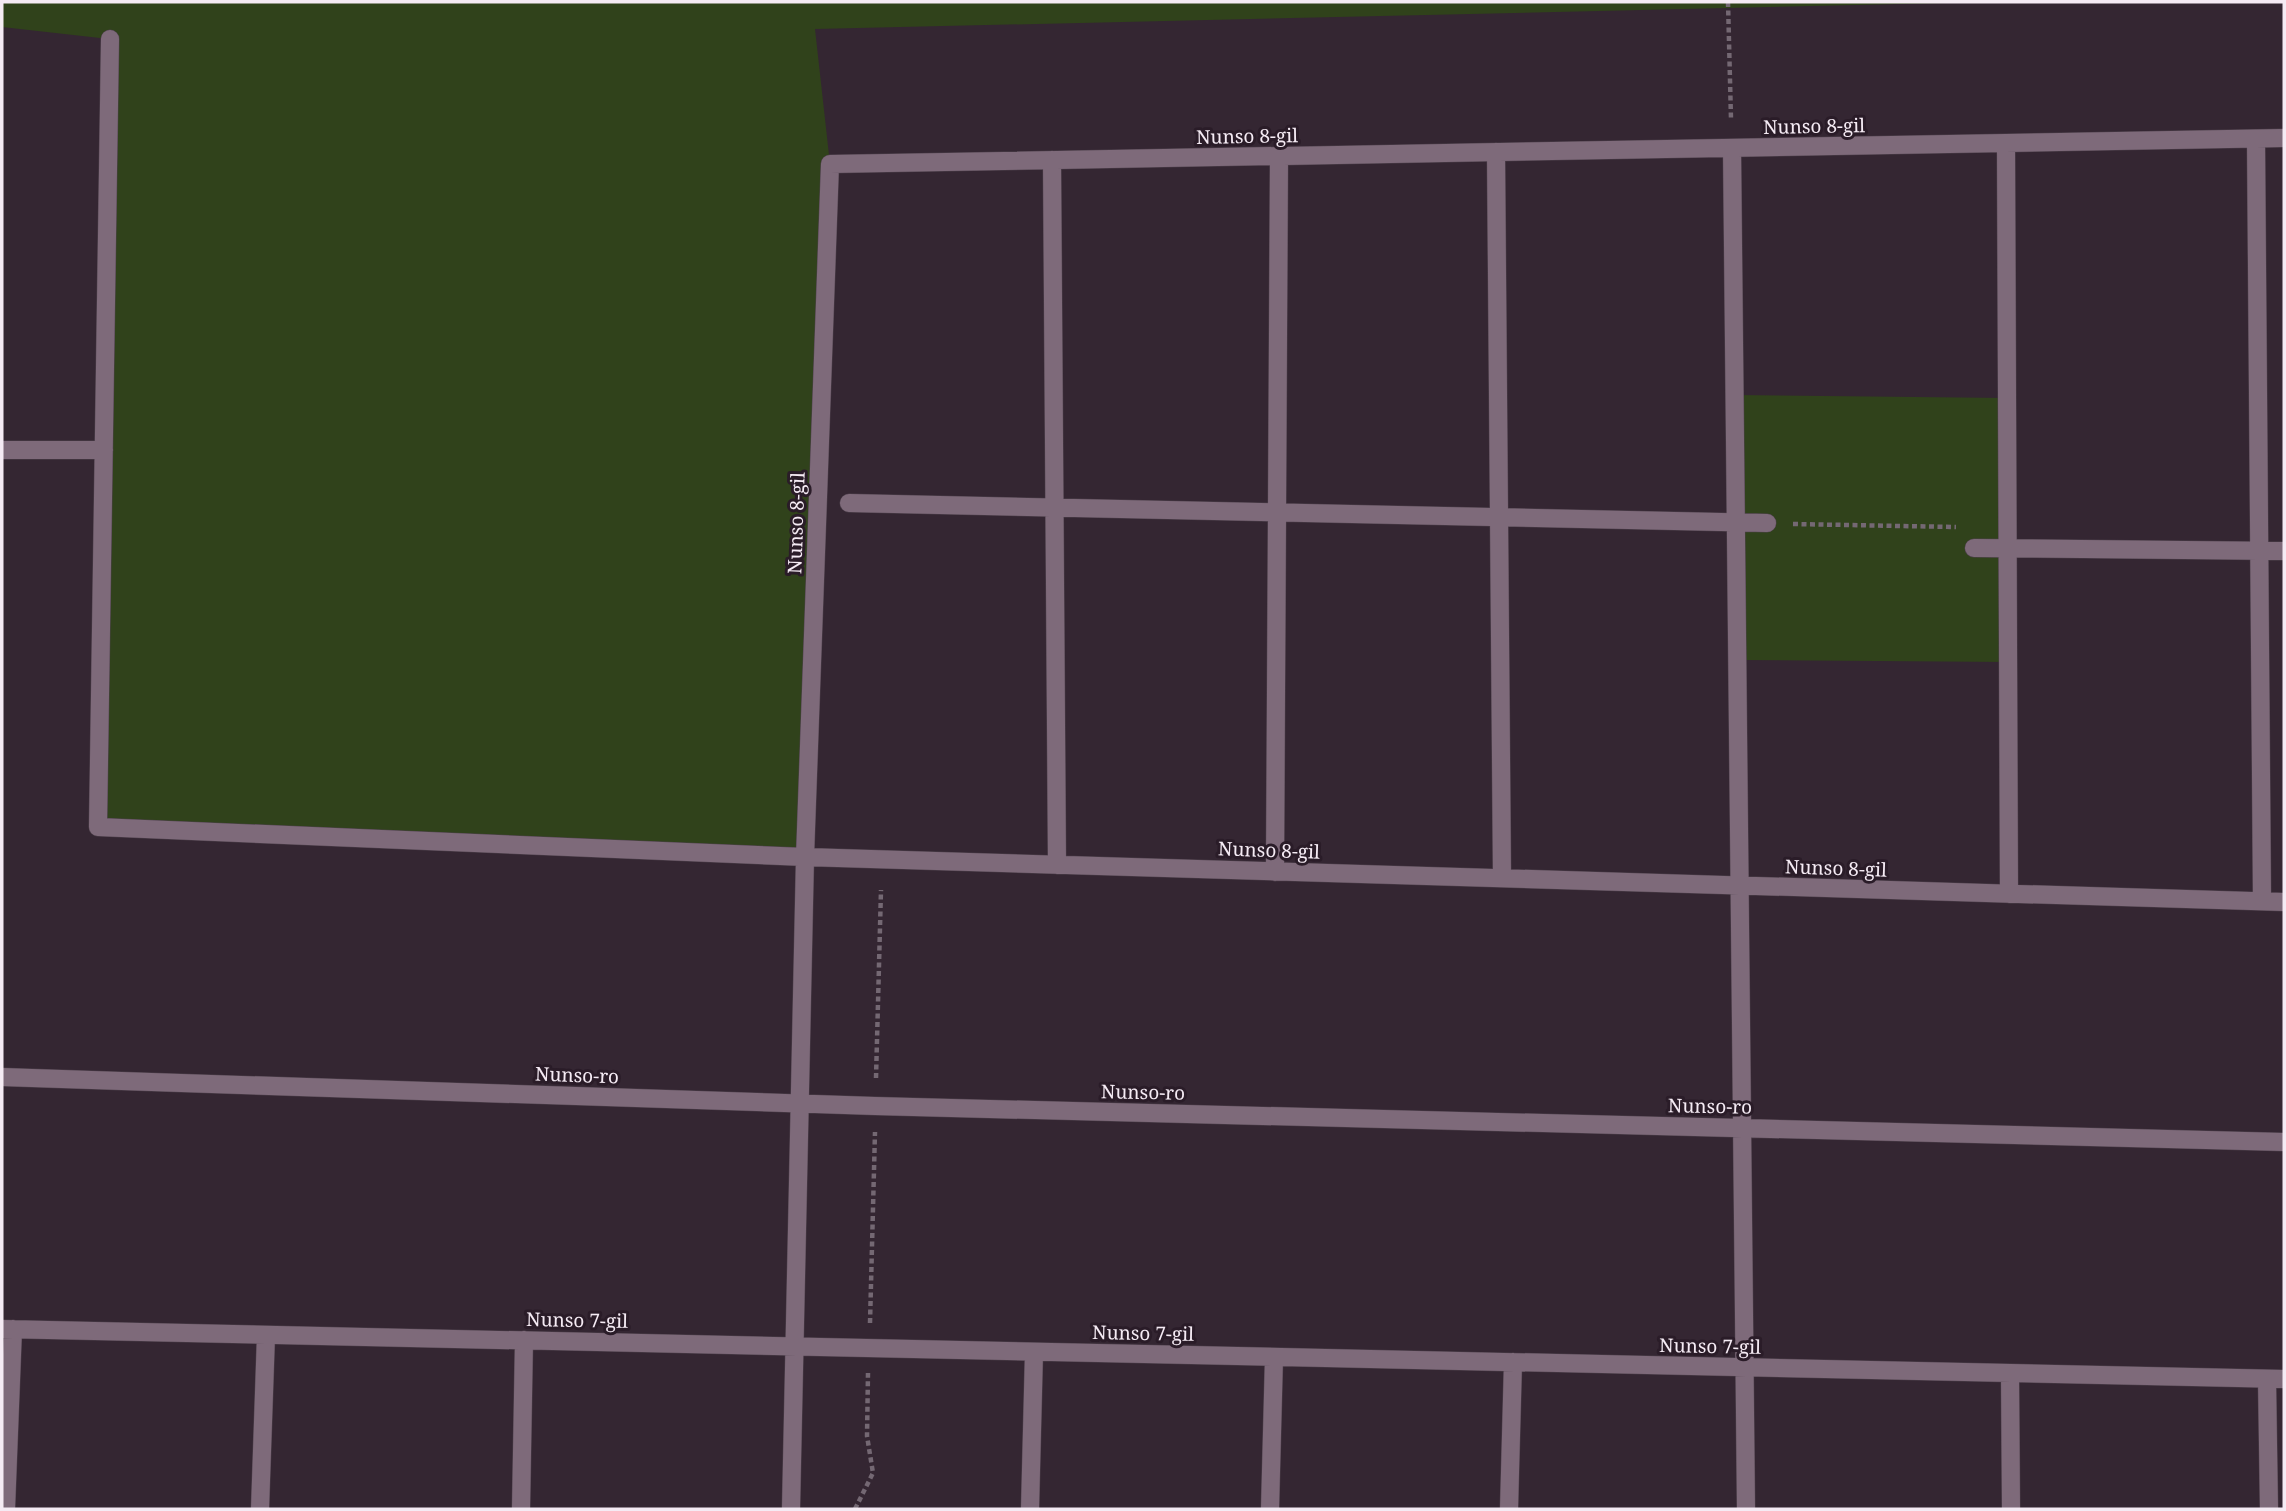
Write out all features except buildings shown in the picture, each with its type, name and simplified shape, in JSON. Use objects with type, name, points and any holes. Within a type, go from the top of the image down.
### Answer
[{"type":"street","points":[[110,39],[98,827],[805,858],[791,1509]]},
{"type":"street","name":"Nunso 8-gil","points":[[2284,138],[830,164],[805,858],[2284,902]]},
{"type":"street","points":[[2256,139],[2262,901]]},
{"type":"street","points":[[2006,143],[2009,894]]},
{"type":"street","points":[[1732,148],[1745,1509]]},
{"type":"street","points":[[1496,152],[1502,878]]},
{"type":"street","points":[[1275,872],[1279,156]]},
{"type":"street","points":[[1052,160],[1057,865]]},
{"type":"street","points":[[2,450],[104,450]]},
{"type":"street","points":[[849,503],[1767,523]]},
{"type":"street","points":[[1975,548],[2284,551]]},
{"type":"street","name":"Nunso-ro","points":[[2,1077],[800,1104],[2284,1142]]},
{"type":"street","points":[[6,1509],[7,1329]]},
{"type":"street","name":"Nunso 7-gil","points":[[7,1329],[2276,1379]]},
{"type":"street","points":[[260,1509],[265,1335]]},
{"type":"street","points":[[521,1509],[524,1340]]},
{"type":"street","points":[[1030,1509],[1034,1352]]},
{"type":"street","points":[[1270,1509],[1274,1357]]},
{"type":"street","points":[[1509,1509],[1513,1362]]},
{"type":"street","points":[[2010,1373],[2011,1509]]},
{"type":"street","points":[[2269,1509],[2276,1379]]},
{"type":"path","points":[[1728,2],[1732,148]]},
{"type":"path","points":[[1767,523],[1975,528],[1975,548]]},
{"type":"path","points":[[855,1509],[873,1473],[867,1436],[881,890]]},
{"type":"green space","points":[[2,2],[1990,2],[815,29],[830,164],[805,857],[98,827],[109,39],[2,27]]},
{"type":"green space","points":[[1734,395],[2007,398],[2007,662],[1738,660]]}]
